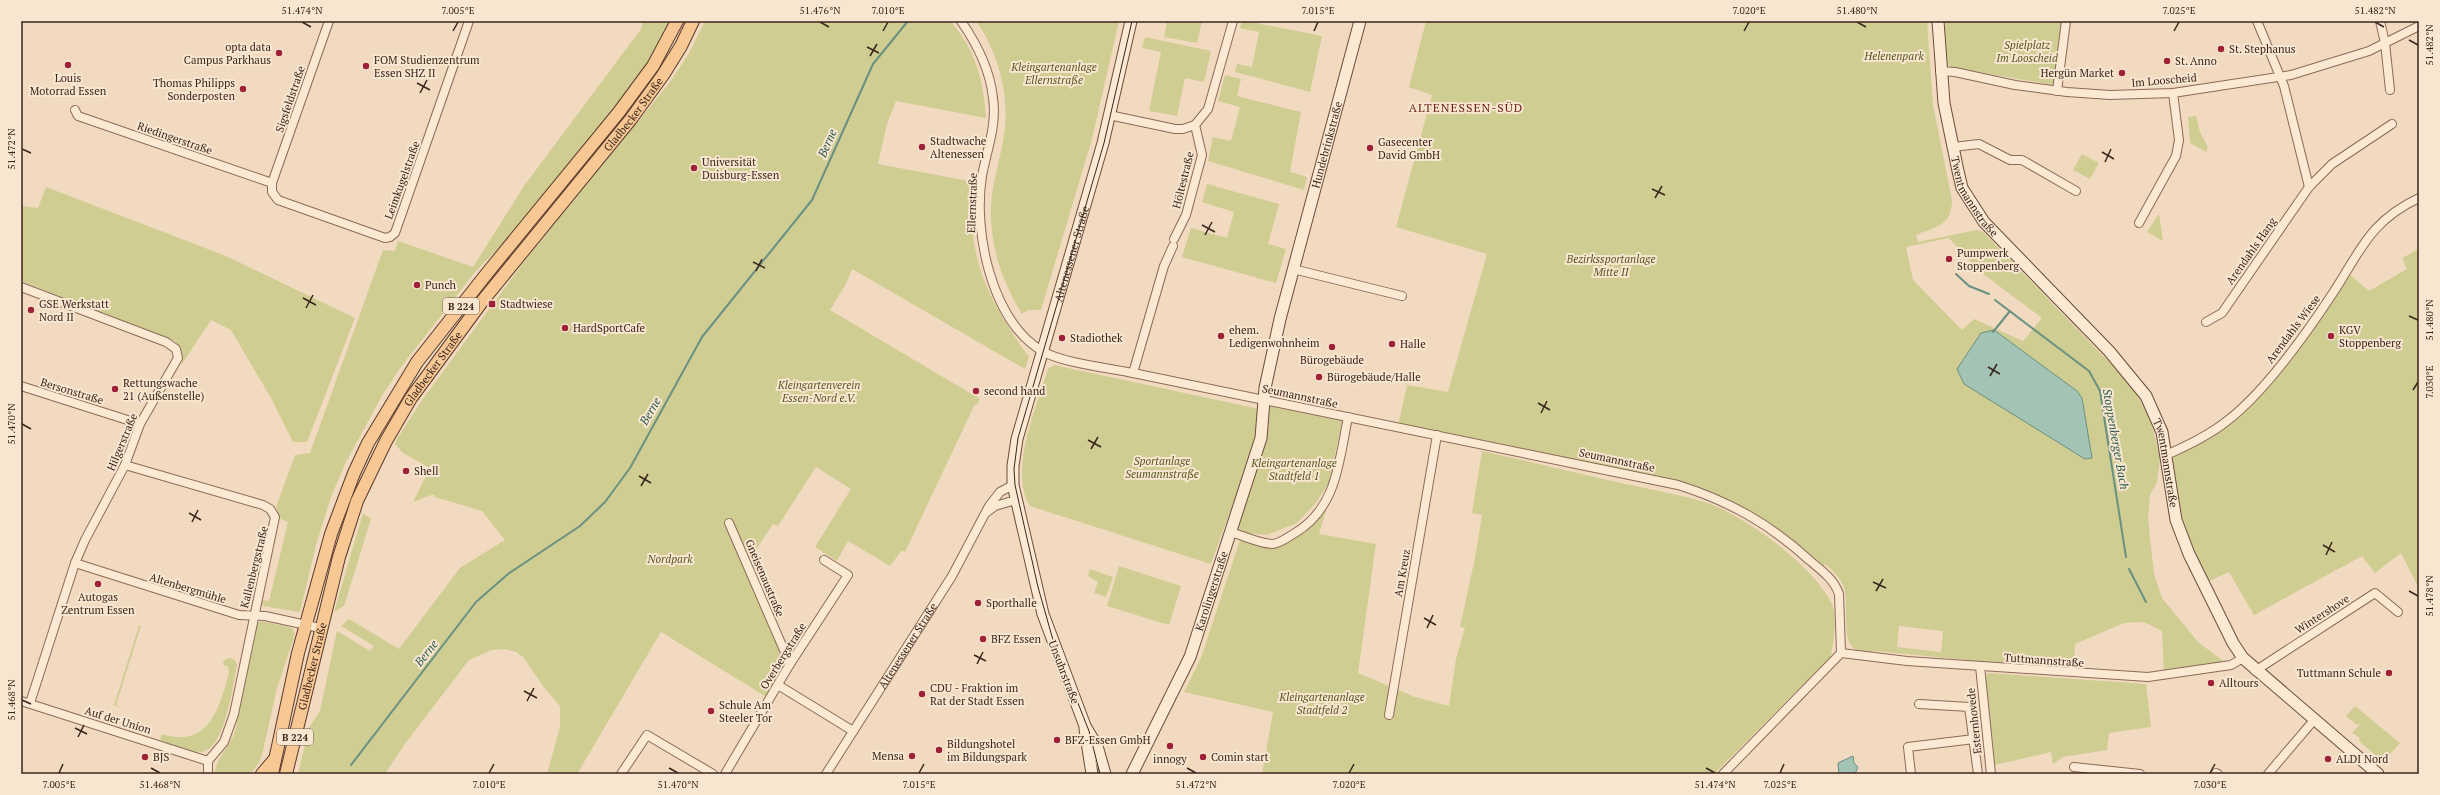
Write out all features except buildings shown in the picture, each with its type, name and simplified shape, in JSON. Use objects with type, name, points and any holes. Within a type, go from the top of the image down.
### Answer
[{"type":"main road","name":"Gladbecker Straße","points":[[272,774],[306,625],[331,534],[344,498],[368,443],[417,362],[488,272],[619,112],[667,43],[677,21]]},
{"type":"main road","name":"Gladbecker Straße","points":[[287,773],[320,628],[338,557],[358,501],[379,455],[411,398],[498,282],[645,100],[681,46],[693,21]]},
{"type":"main road","points":[[262,774],[274,760]]},
{"type":"street","name":"Sigsfeldstraße","points":[[272,184],[329,21]]},
{"type":"street","name":"Leimkugelstraße","points":[[272,184],[272,192],[278,200],[385,238],[390,237],[395,233],[469,21]]},
{"type":"street","name":"Ellernstraße","points":[[961,21],[973,38],[983,59],[993,98],[993,133],[982,176],[981,232],[984,255],[990,275],[1011,319],[1023,335],[1042,351]]},
{"type":"street","name":"Altenessener Straße","points":[[984,515],[995,506],[1016,500],[1013,485],[1014,452],[1109,115],[1131,21]]},
{"type":"street","points":[[1109,115],[1175,129],[1182,129],[1195,125],[1208,109],[1233,21]]},
{"type":"street","name":"Hundebrinkstraße","points":[[1263,399],[1280,319],[1360,21]]},
{"type":"street","name":"Twentmannstraße","points":[[1938,21],[1940,71],[1953,147],[1962,188],[1976,212],[2132,376],[2146,396],[2156,416],[2166,455],[2172,505],[2185,545],[2233,643],[2243,658],[2255,671],[2378,774]]},
{"type":"street","points":[[2057,91],[2066,21]]},
{"type":"street","points":[[2257,21],[2284,86],[2309,187]]},
{"type":"street","points":[[2380,21],[2385,44],[2390,90]]},
{"type":"street","name":"Im Looscheid","points":[[1940,71],[1955,72],[2015,85],[2057,91],[2110,95],[2173,93],[2280,77],[2335,63],[2385,44],[2419,26]]},
{"type":"street","points":[[2139,223],[2176,156],[2179,140],[2173,93]]},
{"type":"street","name":"Riedingerstraße","points":[[74,110],[78,116],[272,184]]},
{"type":"street","name":"Arendahls Hang","points":[[2206,322],[2222,313],[2309,187],[2332,164],[2392,124]]},
{"type":"street","name":"Höltestraße","points":[[1133,373],[1164,266],[1186,215],[1202,155],[1195,125]]},
{"type":"street","name":"Twentmannstraße","points":[[1953,147],[1979,144],[2010,160],[2022,160],[2076,191]]},
{"type":"street","name":"Arendahls Wiese","points":[[2166,455],[2215,430],[2240,410],[2262,386],[2318,315],[2370,233],[2394,210],[2419,198]]},
{"type":"street","points":[[1293,269],[1402,296]]},
{"type":"street","name":"Hilgerstraße","points":[[21,286],[159,339],[176,349],[178,358],[176,365],[140,424],[125,465],[85,540],[75,563],[30,703]]},
{"type":"street","name":"Seumannstraße","points":[[1042,351],[1058,357],[1133,373],[1678,485],[1707,494],[1748,514],[1785,538],[1834,584],[1838,594],[1841,653]]},
{"type":"street","name":"Bersonstraße","points":[[21,386],[140,424]]},
{"type":"street","name":"Karolingerstraße","points":[[1132,774],[1185,669],[1261,438],[1263,399]]},
{"type":"street","points":[[1231,532],[1273,544],[1282,542],[1310,522],[1322,509],[1334,485],[1348,417]]},
{"type":"street","name":"Am Kreuz","points":[[1389,715],[1438,435]]},
{"type":"street","name":"Kallenbergstraße","points":[[125,465],[270,508],[276,517],[253,615],[234,714],[224,742],[208,761]]},
{"type":"street","name":"Altenessener Straße","points":[[826,774],[952,576],[984,515],[1000,492],[1013,485]]},
{"type":"street","name":"Unsuhrstraße","points":[[1016,500],[1043,614],[1085,726],[1097,746],[1105,774]]},
{"type":"street","name":"Gneisenaustraße","points":[[729,523],[790,664]]},
{"type":"street","name":"Overbergstraße","points":[[725,774],[790,664],[848,575],[824,560]]},
{"type":"street","name":"Altenbergmühle","points":[[75,563],[239,615],[265,616],[320,628]]},
{"type":"street","name":"Wintershove","points":[[2255,671],[2375,593],[2398,612]]},
{"type":"street","points":[[1723,774],[1841,653]]},
{"type":"street","name":"Tuttmannstraße","points":[[1841,653],[1907,661],[2148,677],[2230,665],[2243,658]]},
{"type":"street","name":"Esternhovede","points":[[1980,666],[1991,774]]},
{"type":"street","points":[[778,685],[853,731]]},
{"type":"street","name":"Auf der Union","points":[[21,701],[208,761]]},
{"type":"street","points":[[1919,704],[1969,707],[1978,774]]},
{"type":"street","points":[[2268,774],[2314,720]]},
{"type":"street","name":"Unsuhrstraße","points":[[1085,726],[1092,774]]},
{"type":"street","points":[[621,774],[647,735],[713,774]]},
{"type":"street","points":[[1911,774],[1908,748],[1974,739]]},
{"type":"street","points":[[208,761],[208,774]]},
{"type":"street","points":[[2074,767],[2140,774]]},
{"type":"green space","points":[[643,21],[672,21],[665,42],[545,200],[475,272],[401,367],[383,394],[346,462],[331,497],[316,545],[300,612],[263,606],[262,600],[269,601],[288,522],[281,519],[276,507],[295,455],[310,453],[383,250],[395,251],[398,241],[473,267],[524,186],[641,29]]},
{"type":"green space","points":[[705,21],[950,21],[966,42],[977,66],[983,91],[986,118],[896,101],[887,124],[878,164],[974,182],[972,208],[976,255],[982,276],[1001,316],[1029,357],[1025,369],[852,269],[846,284],[830,310],[980,399],[977,405],[975,404],[905,552],[902,550],[890,566],[848,541],[837,561],[815,547],[851,489],[816,467],[778,526],[773,524],[751,557],[747,560],[789,664],[777,685],[765,696],[661,632],[577,774],[547,774],[560,727],[560,706],[543,686],[524,658],[516,652],[505,649],[492,650],[469,660],[404,745],[385,774],[298,774],[309,728],[320,711],[337,631],[370,651],[374,646],[341,626],[349,619],[399,649],[460,568],[505,540],[482,511],[435,497],[434,494],[413,502],[430,468],[403,453],[395,444],[397,439],[422,400],[526,259],[670,82],[688,55]]},
{"type":"green space","name":"Kleingartenanlage Ellernstraße","points":[[976,21],[1119,21],[1092,139],[1041,310],[1028,310],[1022,314],[1003,276],[995,250],[991,222],[994,181],[1004,136],[1004,91],[997,61]]},
{"type":"green space","points":[[1167,21],[1202,21],[1197,43],[1164,37]]},
{"type":"green space","points":[[1242,21],[1256,21],[1256,23],[1322,36],[1310,92],[1235,72],[1237,64],[1252,67],[1259,32],[1240,28]]},
{"type":"green space","points":[[1426,21],[1927,21],[1933,105],[1952,200],[1951,209],[1946,220],[1936,227],[1916,235],[1918,242],[1977,230],[1983,232],[2116,369],[2137,395],[2151,421],[2160,458],[2157,482],[2150,495],[2148,519],[2154,574],[2162,598],[2198,642],[2226,663],[2164,672],[2162,631],[2144,622],[2124,623],[2075,644],[2074,663],[2064,663],[2061,669],[1875,651],[1862,652],[1854,649],[1849,642],[1846,621],[1846,598],[1843,584],[1834,572],[1825,564],[1826,558],[1823,571],[1778,530],[1707,493],[1398,426],[1407,385],[1448,392],[1487,254],[1396,227],[1432,95],[1409,87]],"holes":[[[1949,238],[1979,271],[2042,318],[2023,341],[1974,319],[1962,330],[1913,280],[1906,247]],[[1899,626],[1943,631],[1941,652],[1897,647]]]},
{"type":"green space","name":"Spielplatz Im Looscheid","points":[[1945,21],[2062,21],[2053,85],[1951,67],[1945,60]]},
{"type":"green space","points":[[1145,37],[1211,51],[1204,82],[1185,78],[1177,116],[1149,111],[1161,52],[1142,48]]},
{"type":"green space","points":[[1225,75],[1241,79],[1237,96],[1301,112],[1290,172],[1307,177],[1304,190],[1208,161],[1213,137],[1231,141],[1240,107],[1218,101]]},
{"type":"green space","points":[[2196,116],[2200,132],[2208,147],[2206,152],[2190,143],[2188,117]]},
{"type":"green space","points":[[2082,154],[2099,163],[2090,179],[2073,170]]},
{"type":"green space","points":[[1207,184],[1279,204],[1268,244],[1286,249],[1276,283],[1182,257],[1191,228],[1227,238],[1234,212],[1202,202]]},
{"type":"green space","points":[[46,187],[226,256],[355,318],[307,442],[293,442],[271,398],[231,330],[211,320],[182,364],[182,352],[175,341],[21,281],[21,206],[38,208]]},
{"type":"green space","points":[[2159,214],[2163,241],[2147,232]]},
{"type":"green space","points":[[2419,249],[2419,589],[2401,553],[2375,573],[2362,556],[2254,615],[2229,572],[2209,581],[2183,532],[2168,455],[2249,403],[2347,272],[2369,291],[2407,269],[2402,258]]},
{"type":"green space","name":"Sportanlage Seumannstraße","points":[[1054,365],[1259,409],[1257,438],[1211,564],[1030,506],[1024,492],[1022,475],[1023,457],[1032,419],[1048,369]]},
{"type":"green space","name":"Kleingartenanlage Stadtfeld 1","points":[[1270,406],[1342,421],[1329,483],[1315,504],[1297,523],[1267,535],[1236,532],[1264,440]]},
{"type":"green space","name":"Kleingartenanlage Stadtfeld 2","points":[[1482,451],[1695,499],[1720,508],[1738,517],[1757,529],[1794,558],[1823,589],[1834,610],[1834,639],[1830,658],[1714,774],[1262,774],[1273,712],[1184,692],[1201,658],[1240,540],[1269,546],[1317,518],[1327,507],[1319,534],[1376,544],[1358,673],[1415,697],[1449,706],[1456,659],[1465,628],[1460,627],[1475,558],[1482,515],[1472,513]]},
{"type":"green space","points":[[363,513],[371,519],[344,606],[334,612]]},
{"type":"green space","points":[[1119,566],[1181,586],[1169,625],[1107,606]]},
{"type":"green space","points":[[1090,569],[1113,577],[1106,597],[1094,593],[1098,582],[1088,576]]},
{"type":"green space","points":[[261,621],[292,628],[295,634],[277,688],[262,755],[259,763],[250,774],[215,774],[217,763],[235,732],[257,624]]},
{"type":"green space","points":[[134,624],[141,626],[116,705],[120,708],[109,703],[114,705],[139,626]]},
{"type":"green space","points":[[229,658],[234,659],[237,665],[230,701],[222,729],[216,741],[209,749],[196,752],[160,740],[162,734],[178,737],[191,736],[201,731],[209,722],[216,712],[229,673],[228,666],[224,666],[223,661]]},
{"type":"green space","points":[[1988,673],[2146,684],[2151,727],[2109,733],[2107,750],[2063,757],[2053,764],[2051,752],[1995,765],[1985,676]]},
{"type":"green space","points":[[2355,706],[2400,743],[2383,762],[2360,742],[2359,737],[2352,733],[2361,723],[2357,725],[2346,716]]},
{"type":"shaded area","points":[[1994,330],[2077,391],[2082,398],[2092,458],[2085,459],[1964,384],[1957,369],[1981,333]]},
{"type":"shaded area","points":[[1853,756],[1854,763],[1858,767],[1855,774],[1839,774],[1838,763]]},
{"type":"waterway","name":"Berne","points":[[351,765],[476,602],[508,574],[580,526],[605,502],[630,468],[702,337],[812,200],[873,64],[908,21]]},
{"type":"waterway","name":"Stoppenberger Bach","points":[[1956,274],[1969,286],[1989,294]]},
{"type":"waterway","name":"Stoppenberger Bach","points":[[1995,300],[2089,371],[2100,391],[2126,557]]},
{"type":"waterway","points":[[1993,332],[2010,311]]},
{"type":"waterway","name":"Stoppenberger Bach","points":[[2129,569],[2146,602]]},
{"type":"tram line","points":[[1100,774],[1089,731],[1053,640],[1038,587],[1015,485],[1014,469],[1018,438],[1104,143],[1132,21]]},
{"type":"place","name":"St. Stephanus","points":[[2221,49]]},
{"type":"place","name":"opta data Campus Parkhaus","points":[[279,53]]},
{"type":"place","name":"St. Anno","points":[[2167,61]]},
{"type":"place","name":"Louis Motorrad Essen","points":[[68,65]]},
{"type":"place","name":"FOM Studienzentrum Essen SHZ II","points":[[366,66]]},
{"type":"place","name":"Hergün Market","points":[[2122,73]]},
{"type":"place","name":"Thomas Philipps Sonderposten","points":[[243,89]]},
{"type":"place","name":"Stadtwache Altenessen","points":[[922,147]]},
{"type":"place","name":"Gasecenter David GmbH","points":[[1370,148]]},
{"type":"place","name":"Universität Duisburg-Essen","points":[[694,168]]},
{"type":"place","name":"Pumpwerk Stoppenberg","points":[[1949,259]]},
{"type":"place","name":"Punch","points":[[417,285]]},
{"type":"place","name":"Stadtwiese","points":[[492,304]]},
{"type":"place","name":"GSE Werkstatt Nord II","points":[[31,310]]},
{"type":"place","name":"HardSportCafe","points":[[565,328]]},
{"type":"place","name":"ehem. Ledigenwohnheim","points":[[1221,336]]},
{"type":"place","name":"KGV Stoppenberg","points":[[2331,336]]},
{"type":"place","name":"Stadiothek","points":[[1062,338]]},
{"type":"place","name":"Halle","points":[[1392,344]]},
{"type":"place","name":"Bürogebäude","points":[[1332,347]]},
{"type":"place","name":"Bürogebäude/Halle","points":[[1319,377]]},
{"type":"place","name":"Rettungswache 21 (Außenstelle)","points":[[115,389]]},
{"type":"place","name":"second hand","points":[[976,391]]},
{"type":"place","name":"Shell","points":[[406,471]]},
{"type":"place","name":"Autogas Zentrum Essen","points":[[98,584]]},
{"type":"place","name":"Sporthalle","points":[[978,603]]},
{"type":"place","name":"BFZ Essen","points":[[983,639]]},
{"type":"place","name":"Tuttmann Schule","points":[[2389,673]]},
{"type":"place","name":"Alltours","points":[[2211,683]]},
{"type":"place","name":"CDU - Fraktion im Rat der Stadt Essen","points":[[922,694]]},
{"type":"place","name":"Schule Am Steeler Tor","points":[[711,711]]},
{"type":"place","name":"BFZ-Essen GmbH","points":[[1057,740]]},
{"type":"place","name":"innogy","points":[[1170,746]]},
{"type":"place","name":"Bildungshotel im Bildungspark","points":[[939,750]]},
{"type":"place","name":"Mensa","points":[[912,756]]},
{"type":"place","name":"BJS","points":[[145,757]]},
{"type":"place","name":"Comin start","points":[[1203,757]]},
{"type":"place","name":"ALDI Nord","points":[[2328,759]]},
{"type":"district","name":"ALTENESSEN-SÜD","points":[[1466,107]]},
{"type":"park label","name":"Helenenpark","points":[[1894,56]]},
{"type":"park label","name":"Bezirkssportanlage Mitte II","points":[[1611,265]]},
{"type":"park label","name":"Kleingartenverein Essen-Nord e.V.","points":[[819,391]]},
{"type":"park label","name":"Nordpark","points":[[670,559]]}]
